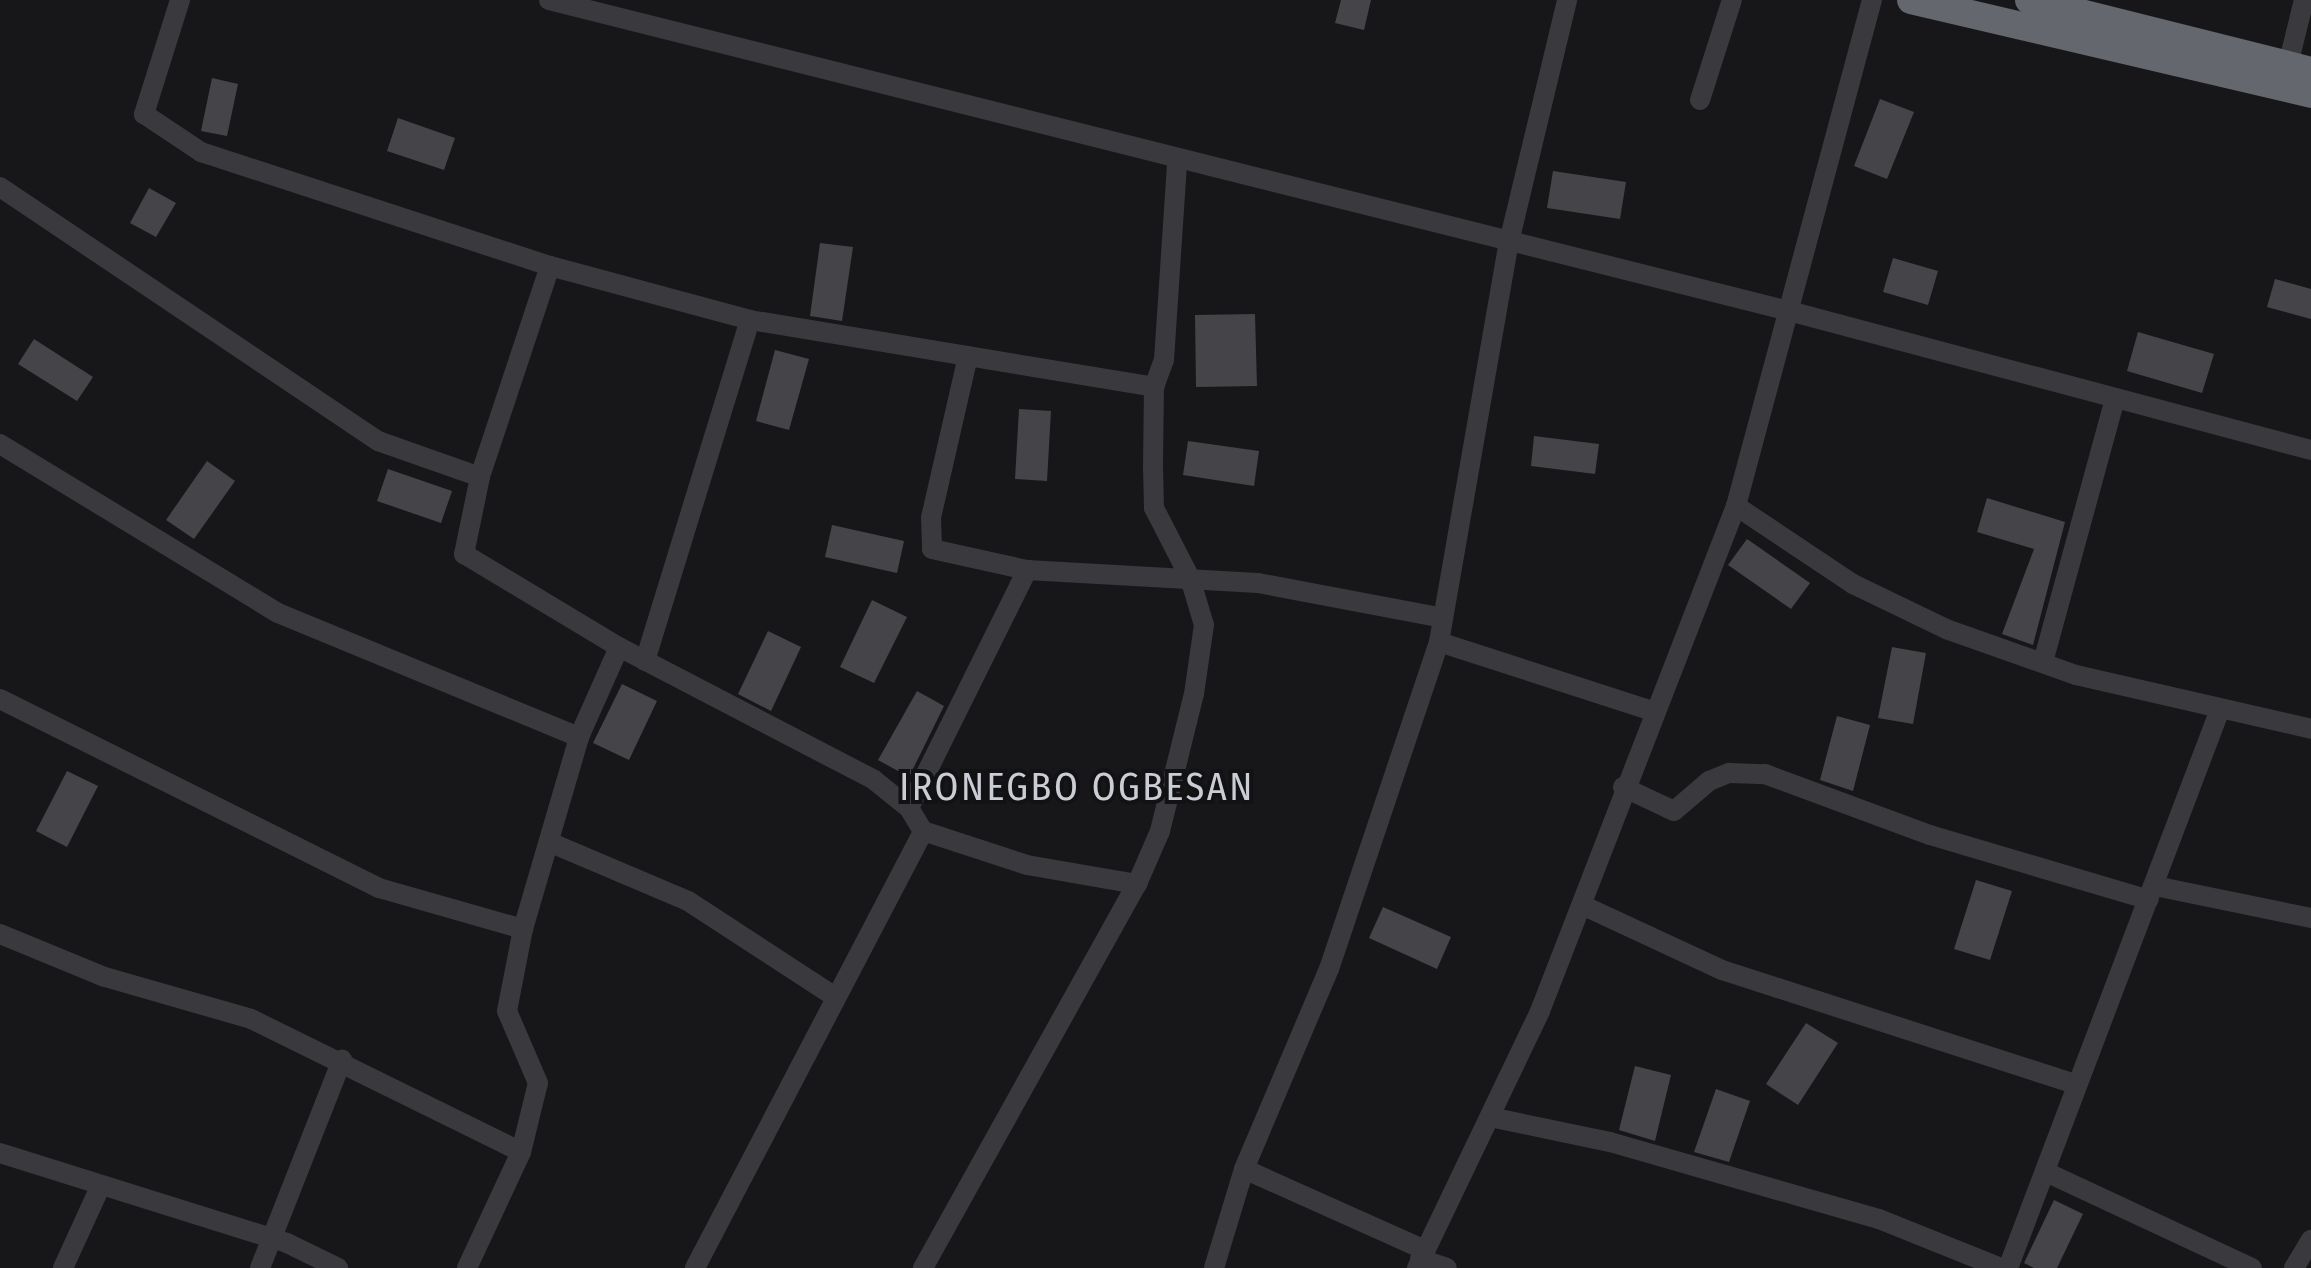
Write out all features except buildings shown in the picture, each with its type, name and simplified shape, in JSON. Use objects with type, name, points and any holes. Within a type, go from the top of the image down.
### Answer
[{"type":"highway","points":[[1911,0],[2311,94]]},
{"type":"highway","points":[[2029,0],[2091,8],[2299,68]]},
{"type":"street","points":[[180,0],[144,108],[147,119],[201,152],[550,266],[750,320],[1154,387]]},
{"type":"street","points":[[549,0],[1177,162],[1790,311],[2311,450]]},
{"type":"street","points":[[1214,1268],[1244,1169],[1329,970],[1439,642],[1510,242],[1567,0]]},
{"type":"street","points":[[1700,100],[1732,0]]},
{"type":"street","points":[[1420,1259],[1490,1117],[1582,905],[1622,787],[1736,506],[1872,0]]},
{"type":"street","points":[[2299,68],[2304,0]]},
{"type":"street","points":[[923,1268],[1137,884],[1160,831],[1194,694],[1204,625],[1190,578],[1154,508],[1154,387],[1164,360],[1177,162]]},
{"type":"street","points":[[0,187],[378,441],[480,477]]},
{"type":"street","points":[[550,266],[480,477],[464,554],[619,648],[874,780],[909,808],[923,831],[1027,865],[1137,884]]},
{"type":"street","points":[[645,661],[750,320]]},
{"type":"street","points":[[968,356],[928,537],[932,549],[949,558],[1026,570],[1258,583],[1443,618]]},
{"type":"street","points":[[2043,662],[2115,399]]},
{"type":"street","points":[[0,444],[278,613],[579,737]]},
{"type":"street","points":[[1736,506],[1853,584],[1946,629],[2043,662],[2219,712],[2311,729]]},
{"type":"street","points":[[909,808],[1026,570]]},
{"type":"street","points":[[1439,642],[1653,710]]},
{"type":"street","points":[[467,1268],[520,1152],[538,1083],[507,1011],[523,928],[579,737],[619,648]]},
{"type":"street","points":[[0,698],[379,888],[523,928]]},
{"type":"street","points":[[1490,1117],[1610,1142],[1879,1220],[2004,1268],[2048,1173],[2076,1084],[2219,712]]},
{"type":"street","points":[[1622,787],[1674,811],[1709,781],[1729,773],[1765,774],[1930,835],[2152,893],[2311,918]]},
{"type":"street","points":[[695,1268],[923,831]]},
{"type":"street","points":[[548,842],[688,901],[835,998]]},
{"type":"street","points":[[1582,905],[1722,970],[2076,1084]]},
{"type":"street","points":[[0,934],[105,978],[251,1019],[342,1060],[520,1152]]},
{"type":"street","points":[[260,1268],[342,1060]]},
{"type":"street","points":[[2,1160],[101,1185],[271,1239],[338,1268]]},
{"type":"street","points":[[1244,1169],[1420,1259],[1448,1268]]},
{"type":"street","points":[[2048,1173],[2252,1268]]},
{"type":"street","points":[[62,1268],[101,1185]]},
{"type":"street","points":[[2294,1268],[2311,1240]]},
{"type":"district","name":"IRONEGBO OGBESAN","points":[[1077,788]]}]
